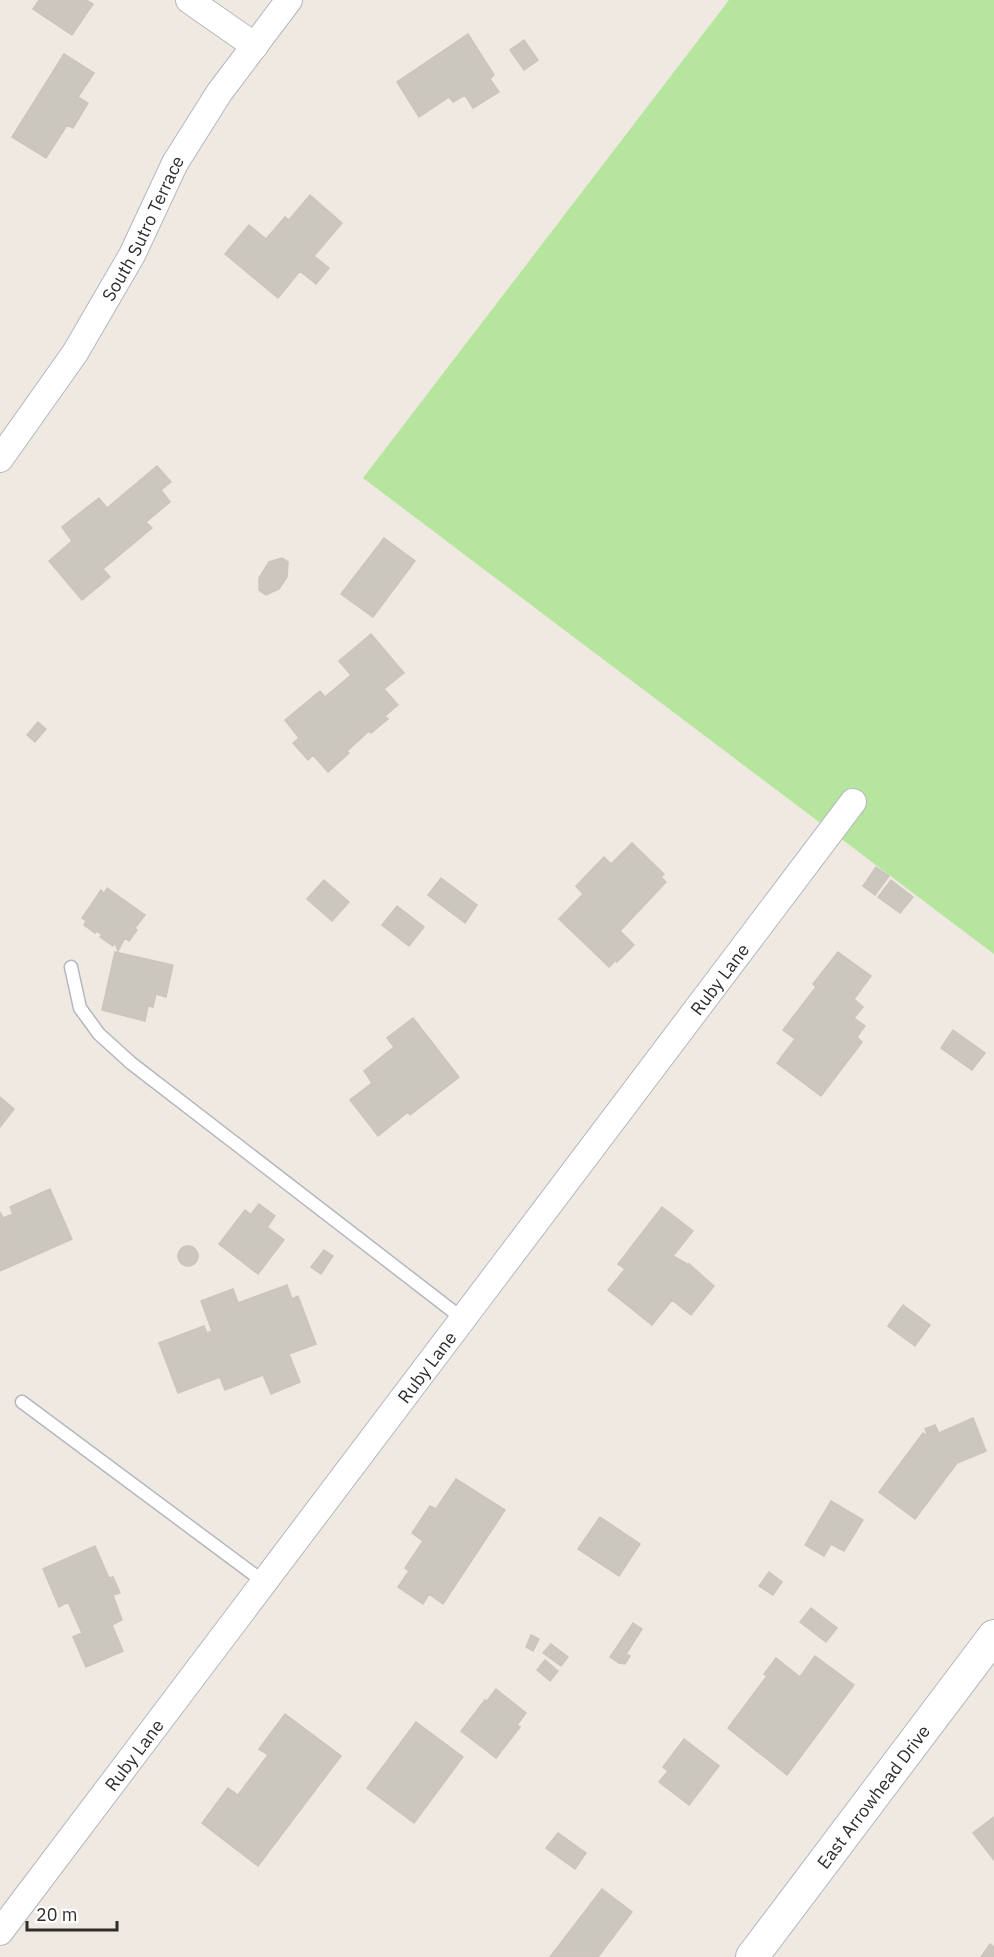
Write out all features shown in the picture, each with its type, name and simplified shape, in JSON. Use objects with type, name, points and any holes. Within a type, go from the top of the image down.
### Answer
[{"type":"street","points":[[189,0],[255,46]]},
{"type":"street","name":"South Sutro Terrace","points":[[0,459],[75,354],[132,255],[175,163],[219,93],[289,0]]},
{"type":"street","name":"Ruby Lane","points":[[0,1932],[853,802]]},
{"type":"street","name":"East Arrowhead Drive","points":[[752,1957],[994,1636]]},
{"type":"lane","points":[[71,967],[80,1008],[99,1034],[131,1063],[463,1319]]},
{"type":"lane","points":[[22,1402],[264,1582]]},
{"type":"green space","points":[[729,0],[994,0],[994,954],[363,478]]},
{"type":"building","points":[[39,0],[86,0],[93,4],[72,35],[33,9]]},
{"type":"building","points":[[468,34],[494,75],[490,79],[499,92],[473,108],[465,95],[453,102],[449,97],[419,117],[397,82]]},
{"type":"building","points":[[524,40],[538,60],[524,70],[510,50]]},
{"type":"building","points":[[64,54],[94,73],[78,97],[88,103],[73,128],[67,125],[46,158],[12,137]]},
{"type":"building","points":[[310,195],[342,223],[314,256],[329,268],[316,284],[300,271],[278,298],[225,254],[249,225],[266,239],[285,217],[289,220]]},
{"type":"building","points":[[157,466],[171,482],[161,490],[170,502],[146,522],[152,528],[103,569],[110,577],[82,600],[49,561],[72,541],[62,527],[99,498],[107,508]]},
{"type":"building","points":[[384,538],[415,561],[373,617],[341,594]]},
{"type":"building","points":[[282,558],[288,562],[287,577],[279,589],[266,595],[259,590],[259,578],[269,562]]},
{"type":"building","points":[[371,634],[404,673],[384,689],[398,705],[385,716],[388,719],[371,733],[369,731],[328,772],[313,755],[308,760],[293,743],[299,738],[285,720],[320,691],[325,697],[351,675],[339,661]]},
{"type":"building","points":[[38,722],[46,729],[35,742],[27,735]]},
{"type":"building","points":[[632,843],[664,874],[661,877],[666,882],[620,931],[634,945],[609,967],[559,919],[583,894],[576,886],[604,857],[611,864]]},
{"type":"building","points":[[876,867],[889,876],[875,895],[863,886]]},
{"type":"building","points":[[441,878],[477,905],[465,923],[428,895]]},
{"type":"building","points":[[324,880],[349,902],[332,921],[307,899]]},
{"type":"building","points":[[891,880],[913,897],[900,913],[878,897]]},
{"type":"building","points":[[107,888],[145,915],[129,941],[125,938],[118,951],[115,943],[113,946],[100,937],[102,935],[97,931],[95,933],[84,925],[86,921],[82,918],[101,890],[104,894]]},
{"type":"building","points":[[397,906],[424,927],[409,946],[382,925]]},
{"type":"building","points":[[115,952],[173,965],[166,997],[156,994],[153,1007],[148,1006],[145,1021],[102,1010]]},
{"type":"building","points":[[838,952],[871,976],[854,999],[863,1007],[854,1018],[865,1026],[857,1037],[862,1042],[821,1096],[777,1063],[795,1039],[783,1030],[816,987],[813,984]]},
{"type":"building","points":[[413,1018],[459,1077],[410,1115],[408,1112],[378,1136],[350,1100],[372,1083],[364,1071],[394,1047],[387,1038]]},
{"type":"building","points":[[953,1030],[985,1053],[972,1070],[941,1048]]},
{"type":"building","points":[[0,1097],[14,1109],[0,1127]]},
{"type":"building","points":[[50,1189],[72,1239],[0,1271],[0,1212],[3,1218],[13,1214],[10,1207]]},
{"type":"building","points":[[259,1204],[275,1216],[268,1226],[251,1214]]},
{"type":"building","points":[[662,1207],[693,1231],[673,1256],[689,1264],[714,1286],[691,1315],[672,1300],[652,1325],[608,1290],[625,1269],[618,1264]]},
{"type":"building","points":[[245,1210],[284,1240],[258,1274],[219,1244]]},
{"type":"building","points":[[188,1246],[195,1249],[198,1256],[195,1263],[188,1266],[181,1263],[178,1256],[181,1249]]},
{"type":"building","points":[[324,1250],[333,1256],[321,1274],[311,1267]]},
{"type":"building","points":[[287,1285],[292,1299],[298,1296],[316,1344],[289,1354],[300,1382],[271,1394],[263,1375],[225,1390],[220,1377],[178,1393],[159,1343],[204,1326],[207,1333],[212,1331],[201,1301],[233,1289],[238,1303]]},
{"type":"building","points":[[903,1305],[930,1325],[915,1346],[888,1326]]},
{"type":"building","points":[[973,1418],[986,1451],[957,1463],[915,1519],[879,1492],[923,1433],[928,1437],[925,1429],[935,1425],[939,1433]]},
{"type":"building","points":[[456,1479],[505,1510],[443,1604],[429,1594],[423,1604],[398,1587],[409,1571],[405,1568],[423,1541],[412,1533],[430,1506],[436,1509]]},
{"type":"building","points":[[831,1501],[863,1520],[844,1551],[831,1544],[824,1556],[805,1545]]},
{"type":"building","points":[[600,1517],[640,1544],[619,1576],[578,1549]]},
{"type":"building","points":[[95,1546],[109,1578],[113,1577],[120,1593],[113,1595],[122,1620],[112,1625],[123,1651],[86,1667],[73,1637],[82,1633],[68,1602],[59,1607],[43,1569]]},
{"type":"building","points":[[769,1572],[782,1582],[773,1595],[759,1586]]},
{"type":"building","points":[[811,1608],[837,1628],[826,1642],[800,1622]]},
{"type":"building","points":[[633,1623],[642,1629],[626,1654],[630,1656],[625,1664],[619,1663],[610,1657]]},
{"type":"building","points":[[531,1635],[539,1639],[533,1651],[526,1647]]},
{"type":"building","points":[[551,1644],[568,1657],[561,1666],[543,1653]]},
{"type":"building","points":[[815,1656],[854,1685],[787,1775],[728,1728],[767,1676],[764,1674],[776,1658],[800,1677]]},
{"type":"building","points":[[545,1660],[558,1671],[550,1681],[537,1670]]},
{"type":"building","points":[[496,1689],[526,1713],[517,1725],[520,1727],[496,1758],[461,1731]]},
{"type":"building","points":[[285,1714],[341,1756],[258,1866],[202,1823],[228,1788],[238,1795],[268,1755],[259,1749]]},
{"type":"building","points":[[416,1722],[463,1757],[414,1823],[367,1788]]},
{"type":"building","points":[[684,1739],[719,1766],[689,1805],[659,1782],[668,1771],[663,1767]]},
{"type":"building","points":[[994,1817],[994,1860],[973,1833]]},
{"type":"building","points":[[558,1833],[586,1853],[575,1869],[546,1848]]},
{"type":"building","points":[[602,1889],[632,1912],[598,1957],[550,1957]]},
{"type":"building","points":[[990,1944],[994,1947],[994,1957],[981,1957]]}]
